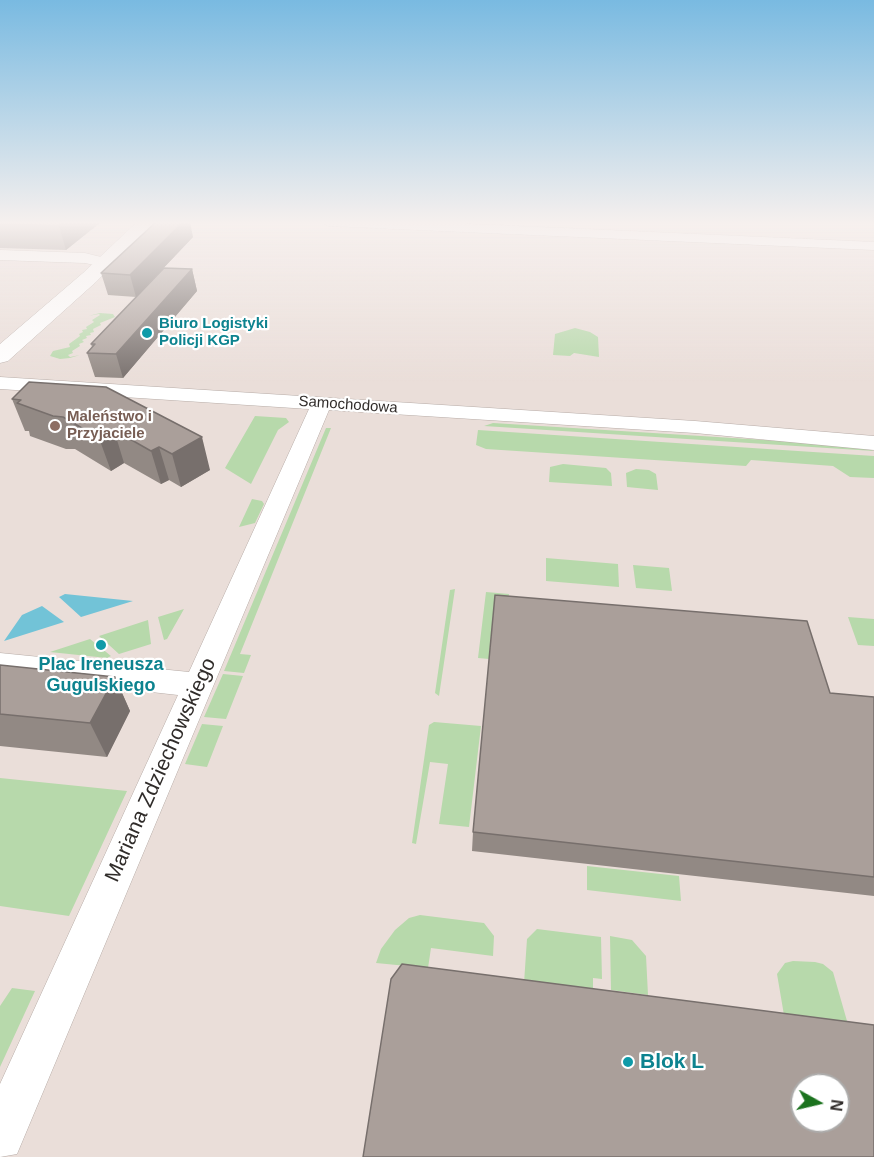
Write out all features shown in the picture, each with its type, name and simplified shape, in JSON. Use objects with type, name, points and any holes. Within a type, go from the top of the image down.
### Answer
[{"type":"street","points":[[0,332],[71,276]]},
{"type":"street","points":[[0,356],[76,276]]},
{"type":"street","name":"Samochodowa","points":[[0,383],[695,427],[874,443]]},
{"type":"street","name":"Mariana Zdziechowskiego","points":[[0,1137],[322,403]]},
{"type":"street","name":"Samochodowa","points":[[695,427],[874,434]]},
{"type":"street","points":[[0,664],[198,685]]},
{"type":"green space","points":[[100,313],[113,314],[115,317],[100,323],[101,325],[93,329],[94,332],[90,333],[91,335],[82,340],[84,342],[79,344],[80,346],[72,351],[73,353],[68,355],[70,357],[80,355],[70,358],[60,359],[50,356],[53,351],[70,347],[69,344],[80,336],[82,330],[87,329],[86,327],[94,322],[92,320],[100,315],[88,316]]},
{"type":"green space","points":[[575,328],[598,337],[599,357],[574,353],[570,356],[553,355],[555,334]]},
{"type":"green space","points":[[255,416],[286,418],[289,422],[278,430],[251,484],[225,468]]},
{"type":"green space","points":[[493,423],[861,446],[874,451],[484,426]]},
{"type":"green space","points":[[326,428],[331,428],[240,654],[251,655],[244,673],[224,671]]},
{"type":"green space","points":[[478,430],[874,456],[874,478],[850,477],[833,466],[751,460],[746,466],[486,449],[476,445]]},
{"type":"green space","points":[[563,464],[606,468],[611,473],[612,486],[549,482],[550,467]]},
{"type":"green space","points":[[636,469],[649,470],[656,474],[658,490],[627,487],[626,473]]},
{"type":"green space","points":[[252,499],[262,501],[264,504],[255,523],[239,527]]},
{"type":"green space","points":[[546,558],[618,564],[619,587],[546,581]]},
{"type":"green space","points":[[633,565],[669,568],[672,591],[636,588]]},
{"type":"green space","points":[[455,589],[439,696],[435,693],[450,590]]},
{"type":"green space","points":[[486,592],[509,594],[506,616],[493,615],[489,659],[478,658]]},
{"type":"green space","points":[[184,609],[167,639],[164,640],[158,617]]},
{"type":"green space","points":[[848,617],[874,619],[874,646],[858,645]]},
{"type":"green space","points":[[148,620],[151,644],[119,654],[99,636]]},
{"type":"green space","points":[[90,639],[111,656],[107,658],[50,652]]},
{"type":"green space","points":[[223,674],[243,676],[226,719],[204,717]]},
{"type":"green space","points":[[434,722],[481,726],[469,827],[439,824],[448,764],[430,762],[416,844],[412,843],[429,725]]},
{"type":"green space","points":[[202,724],[223,726],[207,767],[185,764]]},
{"type":"green space","points":[[0,778],[127,791],[69,916],[0,906]]},
{"type":"green space","points":[[587,866],[679,876],[681,901],[587,890]]},
{"type":"green space","points":[[420,915],[484,923],[494,936],[493,956],[431,948],[428,968],[376,963],[381,949],[395,930],[409,918]]},
{"type":"green space","points":[[537,929],[601,937],[602,979],[593,978],[593,993],[524,983],[527,939]]},
{"type":"green space","points":[[610,936],[632,940],[646,956],[648,995],[611,990]]},
{"type":"green space","points":[[793,961],[823,964],[833,972],[849,1028],[785,1021],[777,974],[785,963]]},
{"type":"green space","points":[[12,988],[35,991],[0,1067],[0,1006]]},
{"type":"water","points":[[65,594],[133,601],[81,617],[59,597]]},
{"type":"water","points":[[42,606],[64,622],[4,641],[22,615]]},
{"type":"building","points":[[156,276],[186,276],[116,354],[87,353],[95,344],[91,344]]},
{"type":"building","points":[[29,382],[106,387],[202,437],[172,454],[159,447],[151,451],[114,430],[99,438],[63,417],[53,416],[17,403],[21,400],[12,399]]},
{"type":"building","points":[[495,595],[807,621],[830,693],[874,697],[874,877],[473,832]]},
{"type":"building","points":[[0,665],[115,677],[90,723],[0,714]]},
{"type":"building","name":"Blok L","points":[[402,964],[874,1025],[874,1157],[363,1157],[391,979]]},
{"type":"place","name":"Biuro Logistyki Policji KGP","points":[[147,333]]},
{"type":"place","name":"Maleństwo i Przyjaciele","points":[[55,426]]},
{"type":"place","name":"Plac Ireneusza Gugulskiego","points":[[101,645]]},
{"type":"place","name":"Blok L","points":[[628,1062]]}]
